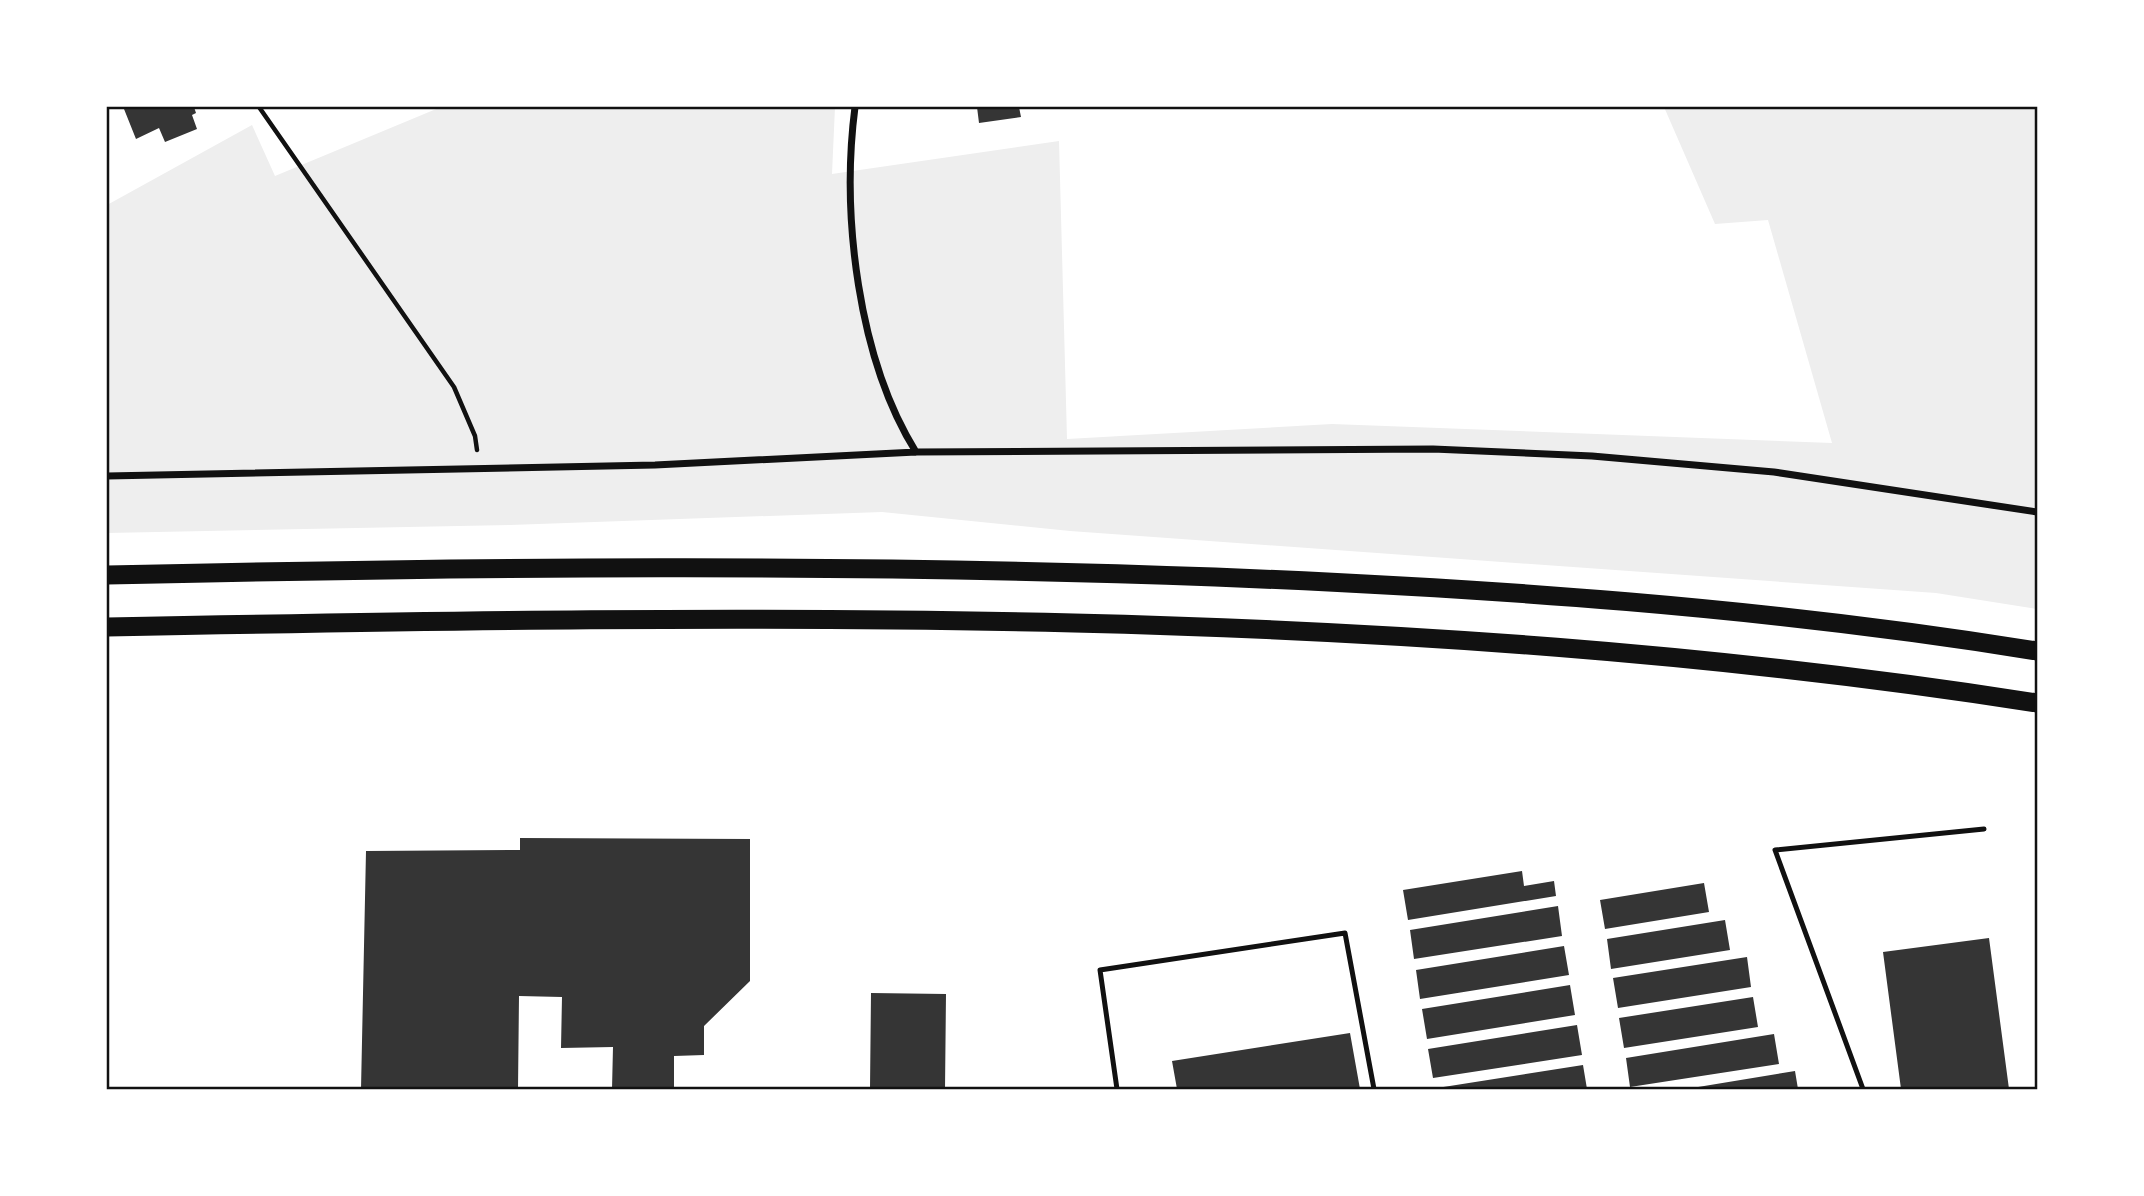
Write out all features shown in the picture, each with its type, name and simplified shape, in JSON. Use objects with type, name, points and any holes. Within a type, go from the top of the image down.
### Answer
[{"type":"highway","points":[[107,575],[736,566],[1091,572],[1353,582],[1549,594],[1742,611],[2037,650]]},
{"type":"highway","points":[[107,627],[538,619],[1163,625],[1527,645],[1690,658],[2037,703]]},
{"type":"street","points":[[855,107],[849,148],[855,262],[871,338],[895,418],[916,452]]},
{"type":"street","points":[[107,476],[655,465],[916,452],[1433,449],[1592,456],[1774,472],[2037,512]]},
{"type":"lane","points":[[1863,1089],[1775,850],[1984,829]]},
{"type":"lane","points":[[1117,1089],[1100,970],[1345,933],[1374,1089]]},
{"type":"path","points":[[259,107],[454,387],[475,436],[479,468]]},
{"type":"shaded area","points":[[441,107],[835,107],[832,174],[1059,141],[1067,439],[1332,424],[1832,443],[1768,220],[1715,224],[1664,107],[2037,107],[2037,609],[1936,593],[1070,531],[882,512],[510,525],[107,533],[107,205],[252,125],[275,176]]},
{"type":"building","points":[[194,107],[196,113],[192,115],[197,129],[165,142],[159,128],[136,139],[124,109]]},
{"type":"building","points":[[977,107],[1019,107],[1021,117],[979,123]]},
{"type":"building","points":[[520,838],[750,839],[750,981],[704,1026],[704,1055],[674,1056],[674,1089],[612,1089],[613,1047],[561,1048],[562,997],[519,996],[518,1089],[361,1089],[366,851],[520,850]]},
{"type":"building","points":[[1522,871],[1524,886],[1554,881],[1556,896],[1408,920],[1403,890]]},
{"type":"building","points":[[1704,883],[1709,912],[1605,929],[1600,900]]},
{"type":"building","points":[[1558,906],[1562,936],[1414,959],[1410,930]]},
{"type":"building","points":[[1725,920],[1730,950],[1611,969],[1607,939]]},
{"type":"building","points":[[1989,938],[2009,1089],[1901,1089],[1883,952]]},
{"type":"building","points":[[1564,946],[1569,975],[1420,999],[1416,970]]},
{"type":"building","points":[[1747,957],[1751,987],[1618,1008],[1613,978]]},
{"type":"building","points":[[1570,985],[1575,1015],[1427,1039],[1422,1009]]},
{"type":"building","points":[[871,993],[946,994],[945,1089],[870,1089]]},
{"type":"building","points":[[1753,997],[1758,1027],[1624,1048],[1619,1018]]},
{"type":"building","points":[[1577,1025],[1582,1055],[1433,1078],[1428,1049]]},
{"type":"building","points":[[1350,1033],[1360,1089],[1177,1089],[1172,1061]]},
{"type":"building","points":[[1774,1034],[1779,1064],[1630,1087],[1626,1058]]},
{"type":"building","points":[[1583,1065],[1587,1089],[1437,1089],[1437,1088]]},
{"type":"building","points":[[1795,1071],[1798,1089],[1692,1089],[1692,1088]]}]
